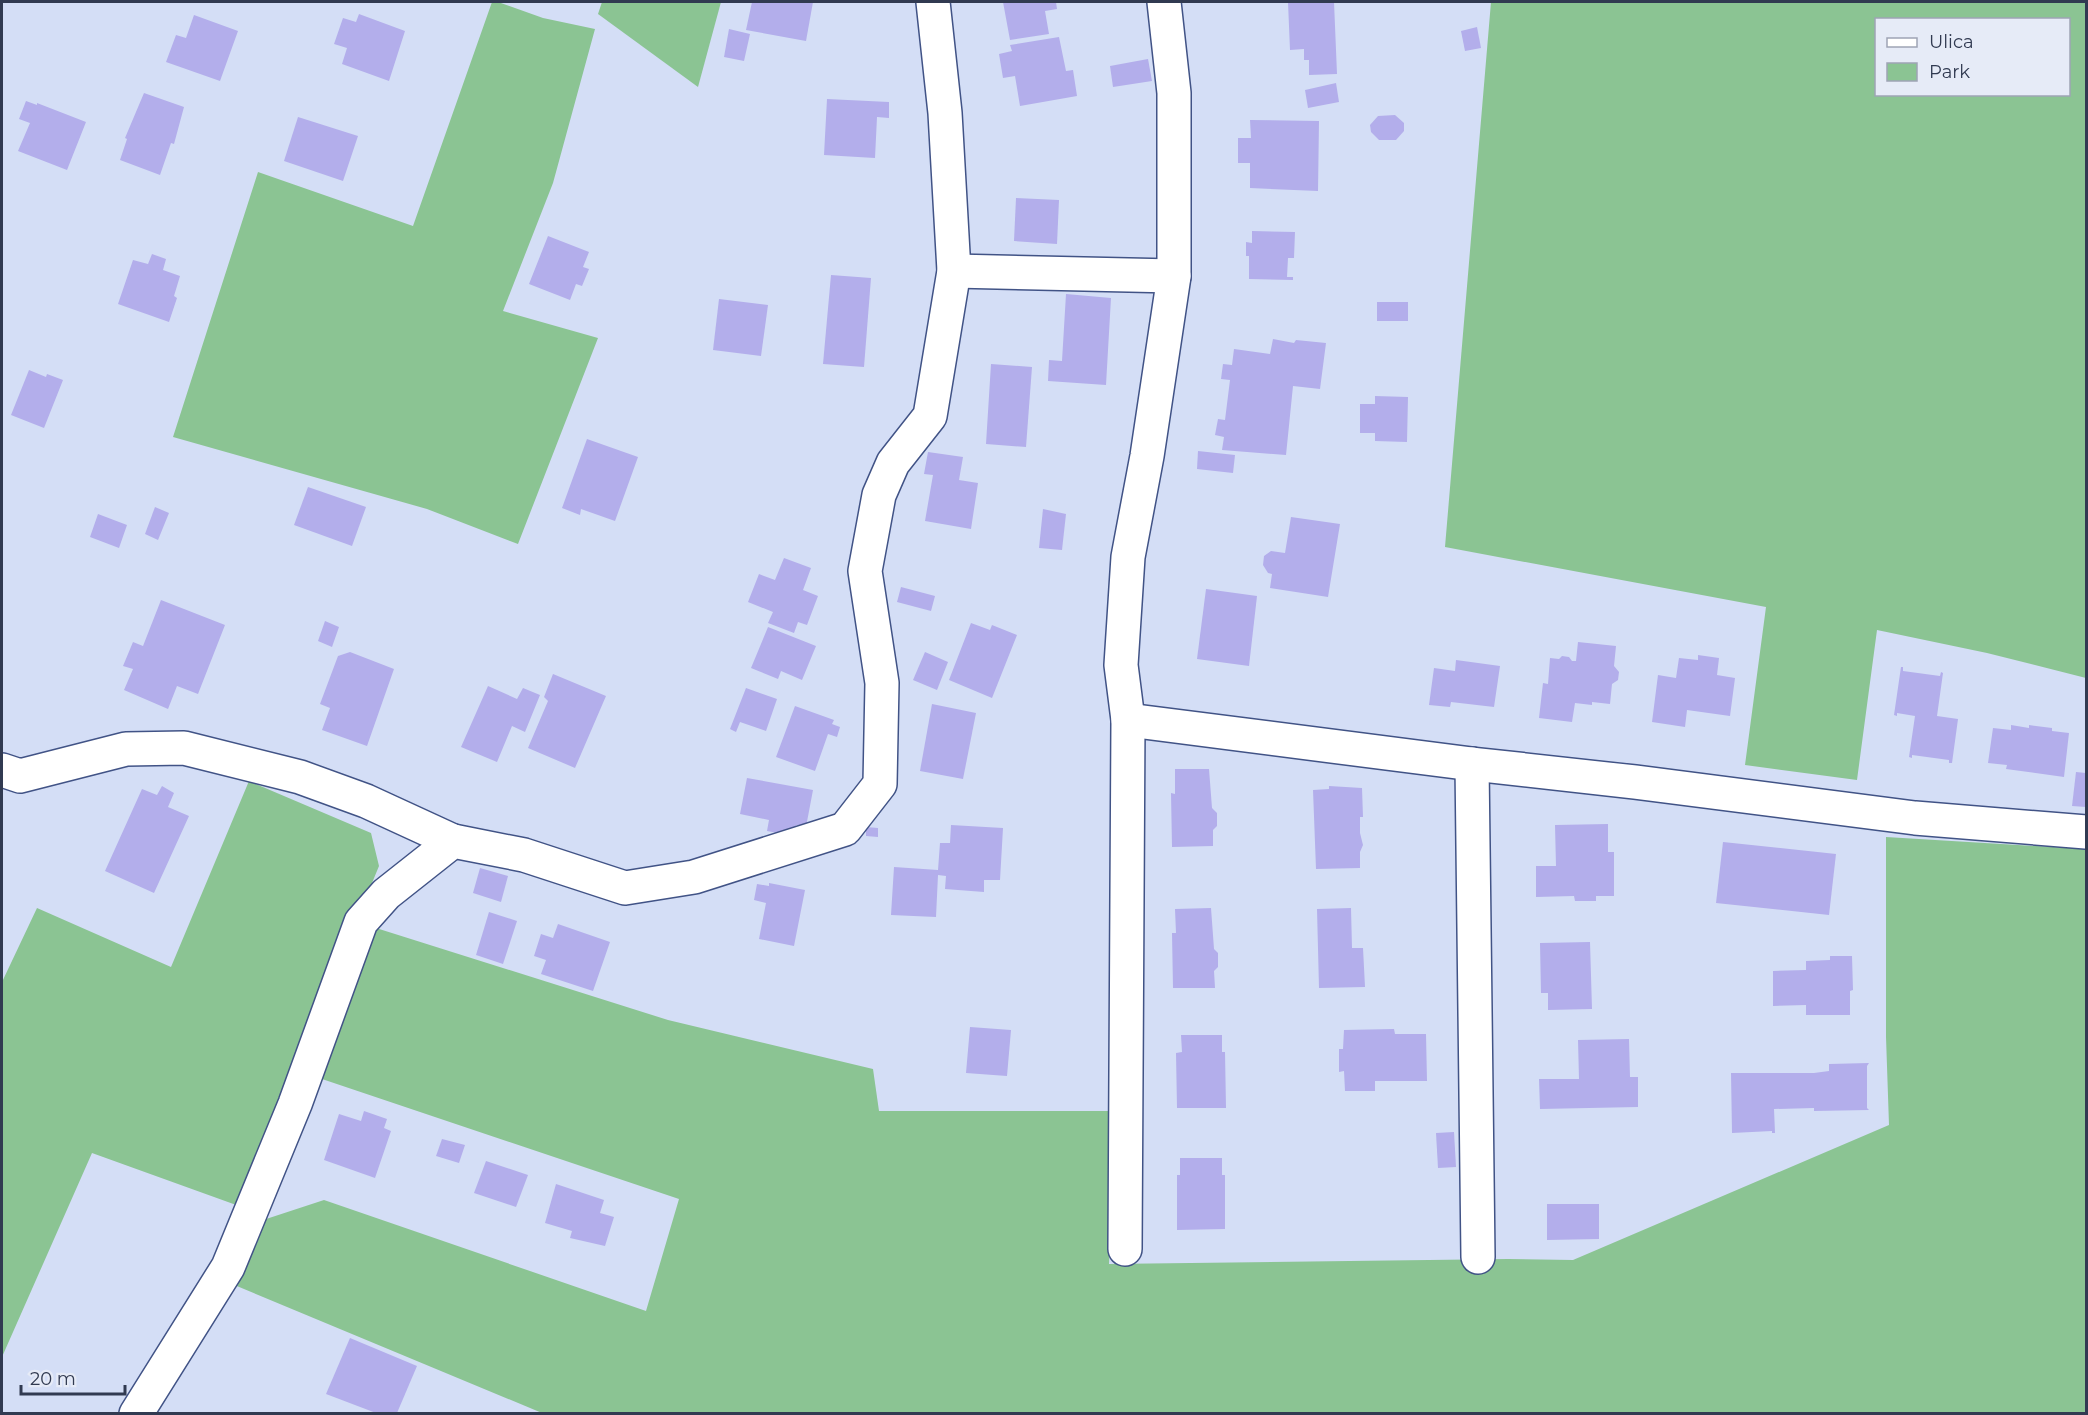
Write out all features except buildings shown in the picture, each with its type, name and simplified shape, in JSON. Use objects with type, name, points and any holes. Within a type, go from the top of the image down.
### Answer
[{"type":"street","points":[[2,770],[20,776],[126,749],[184,748],[300,777],[366,801],[453,841],[524,855],[625,888],[694,877],[845,830],[879,784],[882,683],[865,571],[879,495],[893,463],[930,416],[954,271],[944,103],[933,2]]},
{"type":"street","points":[[1125,1250],[1128,720],[1121,665],[1128,557],[1147,456],[1174,276],[1174,93],[1164,2]]},
{"type":"street","points":[[954,271],[1174,276]]},
{"type":"street","points":[[1128,720],[1915,818],[2086,832]]},
{"type":"street","points":[[1472,764],[1478,1257]]},
{"type":"street","points":[[136,1413],[228,1267],[295,1104],[361,922],[386,894],[453,841]]},
{"type":"green space","points":[[492,2],[543,18],[595,29],[553,183],[503,311],[598,338],[518,544],[427,509],[173,437],[258,172],[413,226]]},
{"type":"green space","points":[[602,2],[721,2],[698,87],[598,14]]},
{"type":"green space","points":[[1491,2],[2086,2],[2086,678],[1987,653],[1877,630],[1857,780],[1745,765],[1766,607],[1445,547]]},
{"type":"green space","points":[[249,781],[371,833],[379,866],[239,1206],[92,1153],[2,1357],[2,982],[37,908],[171,967]]},
{"type":"green space","points":[[1886,837],[2086,849],[2086,1413],[542,1413],[232,1284],[257,1222],[324,1200],[646,1311],[679,1199],[319,1078],[376,928],[668,1020],[873,1069],[879,1111],[1116,1111],[1109,1264],[1573,1260],[1889,1125],[1886,1037]]}]
